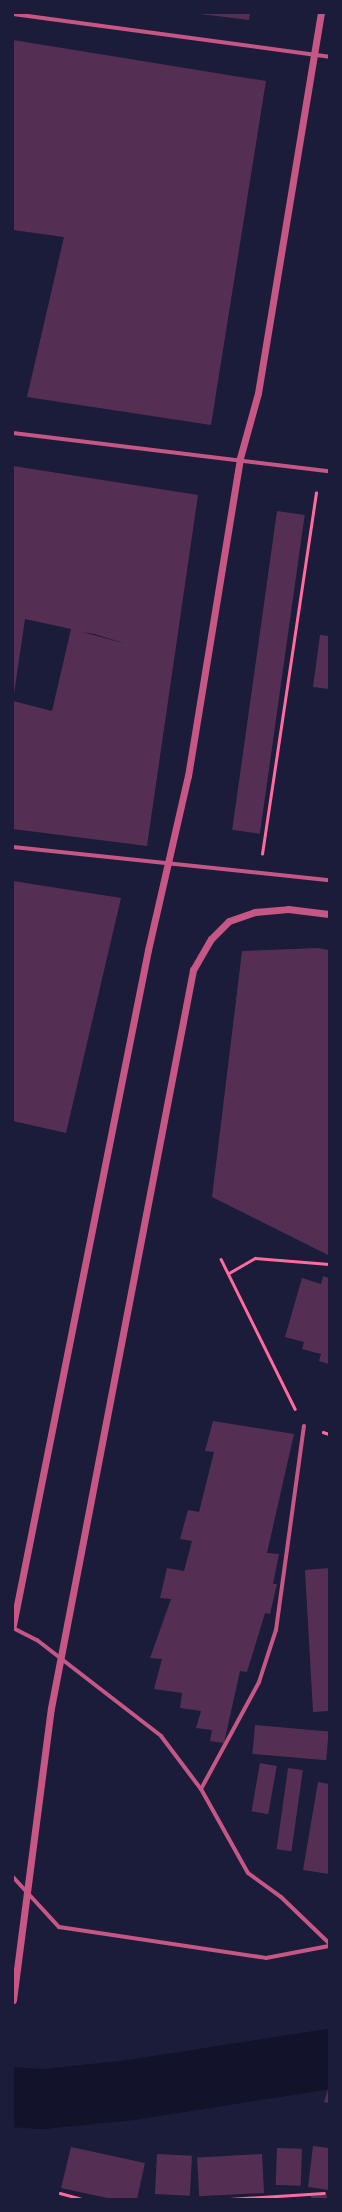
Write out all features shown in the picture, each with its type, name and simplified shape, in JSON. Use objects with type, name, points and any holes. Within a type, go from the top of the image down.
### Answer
[{"type":"street","points":[[13,1625],[113,1133],[148,950],[188,776],[240,458],[258,393],[321,13]]},
{"type":"street","points":[[13,14],[329,57]]},
{"type":"street","points":[[13,433],[240,458],[329,471]]},
{"type":"street","points":[[13,847],[168,865],[329,880]]},
{"type":"street","points":[[13,2000],[51,1708],[157,1145],[193,970],[211,939],[229,921],[255,912],[288,909],[329,914]]},
{"type":"street","points":[[201,1789],[259,1682],[276,1630],[304,1426]]},
{"type":"street","points":[[13,1628],[37,1640],[161,1736],[201,1789],[248,1873],[281,1897],[329,1945]]},
{"type":"street","points":[[13,1877],[59,1927],[266,1958],[329,1945]]},
{"type":"path","points":[[261,860],[316,493]]},
{"type":"path","points":[[229,1273],[255,1258],[329,1264]]},
{"type":"path","points":[[222,1259],[304,1426],[329,1434]]},
{"type":"path","points":[[60,2193],[83,2199]]},
{"type":"path","points":[[229,2199],[324,2193]]},
{"type":"path","points":[[144,2199],[164,2199]]},
{"type":"building","points":[[192,13],[250,13],[249,20]]},
{"type":"building","points":[[13,40],[266,81],[211,425],[27,397],[64,237],[13,230]]},
{"type":"building","points":[[13,466],[198,495],[147,846],[13,829]],"holes":[[[25,619],[71,629],[52,711],[13,701]],[[82,632],[94,634],[127,644]]]},
{"type":"building","points":[[277,511],[305,515],[260,834],[232,830]]},
{"type":"building","points":[[320,635],[329,636],[329,689],[313,687]]},
{"type":"building","points":[[13,881],[121,898],[66,1133],[13,1121]]},
{"type":"building","points":[[318,948],[329,950],[328,1255],[212,1197],[242,951]]},
{"type":"building","points":[[323,1276],[329,1278],[329,1364],[319,1361],[321,1354],[302,1349],[304,1342],[285,1337],[302,1278],[321,1284]]},
{"type":"building","points":[[213,1421],[294,1434],[267,1553],[279,1554],[273,1584],[277,1584],[270,1614],[265,1613],[247,1672],[240,1671],[224,1743],[210,1741],[212,1730],[196,1728],[201,1711],[180,1708],[182,1693],[154,1689],[162,1659],[150,1658],[171,1599],[160,1598],[167,1568],[184,1571],[192,1541],[180,1539],[188,1510],[199,1512],[214,1452],[205,1451]]},
{"type":"building","points":[[329,1568],[329,1711],[313,1712],[305,1570]]},
{"type":"building","points":[[255,1725],[329,1731],[326,1760],[252,1754]]},
{"type":"building","points":[[260,1763],[277,1766],[268,1814],[251,1811]]},
{"type":"building","points":[[288,1768],[303,1770],[291,1851],[277,1849]]},
{"type":"building","points":[[318,1782],[329,1784],[329,1874],[303,1870]]},
{"type":"building","points":[[329,2086],[329,2103],[324,2102]]},
{"type":"building","points":[[313,2146],[329,2148],[329,2190],[308,2187]]},
{"type":"building","points":[[71,2147],[145,2163],[137,2199],[112,2199],[61,2188]]},
{"type":"building","points":[[277,2148],[302,2149],[301,2186],[276,2185]]},
{"type":"building","points":[[157,2154],[192,2156],[190,2196],[155,2194]]},
{"type":"building","points":[[262,2154],[264,2193],[199,2196],[197,2157]]},
{"type":"building","points":[[327,2195],[327,2199],[311,2199],[311,2196]]},
{"type":"waterway","points":[[13,2097],[43,2099],[131,2090],[329,2059]]}]
